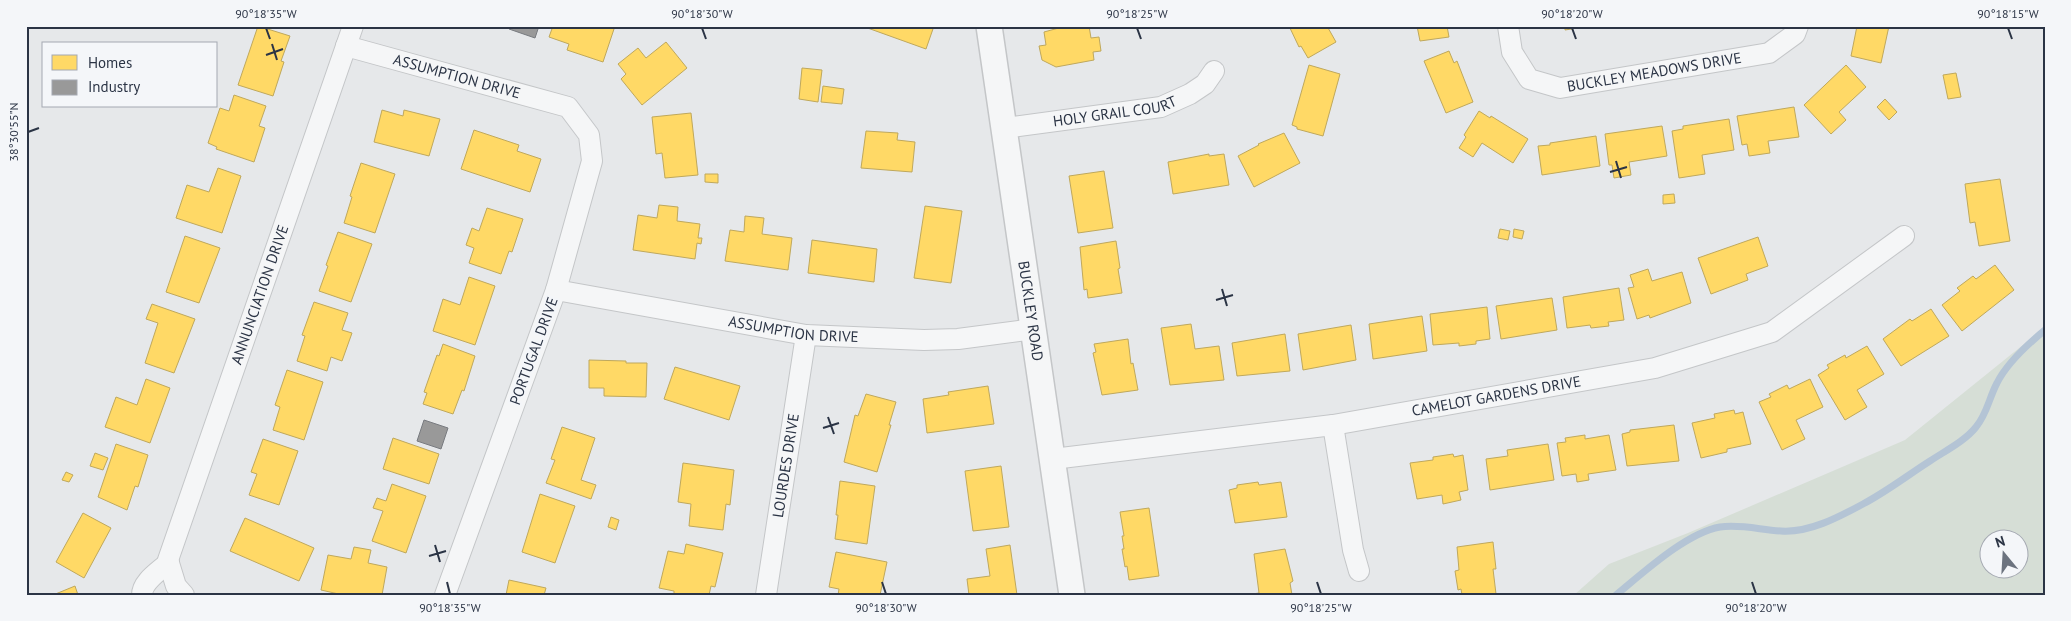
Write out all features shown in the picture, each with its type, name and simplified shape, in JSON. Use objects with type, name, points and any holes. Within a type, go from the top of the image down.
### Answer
[{"type":"street","name":"ANNUNCIATION DRIVE","points":[[142,595],[142,589],[169,562],[353,26]]},
{"type":"street","name":"BUCKLEY ROAD","points":[[989,26],[1072,595]]},
{"type":"street","name":"BUCKLEY MEADOWS DRIVE","points":[[1508,26],[1512,52],[1529,79],[1560,88],[1769,53],[1795,34],[1798,26]]},
{"type":"street","name":"ASSUMPTION DRIVE","points":[[346,46],[568,108]]},
{"type":"street","name":"HOLY GRAIL COURT","points":[[1005,128],[1161,107],[1190,94],[1205,84],[1214,72]]},
{"type":"street","name":"PORTUGAL DRIVE","points":[[445,595],[556,290],[592,161],[589,135],[568,108]]},
{"type":"street","name":"CAMELOT GARDENS DRIVE","points":[[1053,459],[1333,425],[1655,368],[1772,332],[1904,236]]},
{"type":"street","name":"ASSUMPTION DRIVE","points":[[556,290],[806,335],[924,340],[958,339],[1034,329]]},
{"type":"street","name":"LOURDES DRIVE","points":[[766,595],[806,335]]},
{"type":"street","points":[[1333,425],[1353,550],[1359,572]]},
{"type":"street","points":[[169,562],[180,590]]},
{"type":"shaded area","points":[[2045,327],[2045,595],[1574,595],[1609,564],[1688,533],[1905,440]]},
{"type":"building: Homes","points":[[258,26],[290,36],[281,61],[284,62],[273,96],[238,85]]},
{"type":"building: Homes","points":[[553,26],[615,26],[603,62],[567,50],[569,44],[549,37]]},
{"type":"building: Homes","points":[[862,26],[934,26],[926,49]]},
{"type":"building: Homes","points":[[1066,26],[1089,26],[1091,38],[1099,37],[1101,51],[1093,52],[1094,60],[1056,67],[1042,60],[1039,46],[1046,45],[1044,32]]},
{"type":"building: Homes","points":[[1289,26],[1327,26],[1336,42],[1308,58],[1301,46],[1299,47]]},
{"type":"building: Homes","points":[[1417,26],[1447,26],[1449,37],[1420,41]]},
{"type":"building: Homes","points":[[1565,26],[1590,26],[1565,30]]},
{"type":"building: Homes","points":[[1857,26],[1889,26],[1881,63],[1851,56]]},
{"type":"building: Homes","points":[[666,42],[687,68],[642,105],[621,79],[626,74],[618,64],[638,48],[646,58]]},
{"type":"building: Homes","points":[[1449,51],[1454,63],[1457,61],[1473,102],[1446,113],[1424,61]]},
{"type":"building: Homes","points":[[1309,65],[1340,74],[1323,136],[1297,129],[1297,127],[1292,125]]},
{"type":"building: Homes","points":[[1846,65],[1866,87],[1839,112],[1846,120],[1831,134],[1804,105]]},
{"type":"building: Homes","points":[[802,68],[822,70],[818,102],[799,99]]},
{"type":"building: Homes","points":[[1956,73],[1961,97],[1948,99],[1943,75]]},
{"type":"building: Homes","points":[[823,86],[844,89],[842,104],[821,102]]},
{"type":"building: Homes","points":[[234,95],[266,106],[259,126],[265,128],[254,162],[216,149],[217,147],[208,143],[220,108],[229,111]]},
{"type":"building: Homes","points":[[1885,99],[1897,112],[1889,120],[1877,107]]},
{"type":"building: Homes","points":[[1794,107],[1799,137],[1768,141],[1770,153],[1749,156],[1747,144],[1742,145],[1737,116]]},
{"type":"building: Homes","points":[[382,110],[403,116],[404,110],[440,119],[429,156],[374,142]]},
{"type":"building: Homes","points":[[1479,111],[1490,118],[1491,116],[1528,139],[1513,163],[1482,143],[1473,157],[1459,148],[1466,137],[1464,135]]},
{"type":"building: Homes","points":[[691,113],[698,175],[665,178],[662,153],[656,154],[652,117]]},
{"type":"building: Homes","points":[[1729,119],[1734,150],[1702,155],[1705,174],[1679,178],[1672,131],[1683,129],[1683,126]]},
{"type":"building: Homes","points":[[1662,126],[1667,156],[1629,162],[1631,175],[1614,178],[1612,165],[1609,165],[1605,134]]},
{"type":"building: Homes","points":[[474,130],[519,145],[517,151],[541,159],[530,192],[461,169]]},
{"type":"building: Homes","points":[[866,131],[898,133],[897,140],[915,142],[912,172],[861,168]]},
{"type":"building: Homes","points":[[1284,133],[1300,163],[1254,187],[1238,156],[1258,144]]},
{"type":"building: Homes","points":[[1596,136],[1600,166],[1542,175],[1538,146]]},
{"type":"building: Homes","points":[[1209,154],[1209,156],[1224,154],[1229,185],[1173,194],[1168,162]]},
{"type":"building: Homes","points":[[361,163],[395,174],[375,233],[344,223],[352,197],[350,196]]},
{"type":"building: Homes","points":[[218,168],[241,176],[222,233],[176,218],[187,185],[209,192]]},
{"type":"building: Homes","points":[[1104,171],[1113,228],[1078,233],[1069,176]]},
{"type":"building: Homes","points":[[705,174],[718,174],[718,183],[705,182]]},
{"type":"building: Homes","points":[[2000,179],[2010,241],[1979,246],[1975,222],[1970,223],[1965,184]]},
{"type":"building: Homes","points":[[1674,194],[1675,203],[1663,204],[1663,195]]},
{"type":"building: Homes","points":[[659,205],[678,207],[677,221],[700,224],[698,238],[702,238],[701,244],[697,243],[695,259],[633,250],[638,215],[657,218]]},
{"type":"building: Homes","points":[[925,206],[962,211],[951,283],[914,278]]},
{"type":"building: Homes","points":[[487,208],[523,219],[512,252],[509,251],[501,274],[469,263],[474,248],[466,245],[472,228],[479,231]]},
{"type":"building: Homes","points":[[745,216],[764,218],[762,234],[792,238],[788,270],[725,261],[730,230],[744,232]]},
{"type":"building: Homes","points":[[1500,229],[1510,231],[1508,240],[1498,238]]},
{"type":"building: Homes","points":[[1514,229],[1524,231],[1522,239],[1513,237]]},
{"type":"building: Homes","points":[[338,232],[372,244],[351,302],[319,291]]},
{"type":"building: Homes","points":[[185,236],[220,248],[199,303],[166,292]]},
{"type":"building: Homes","points":[[1758,237],[1768,266],[1746,274],[1748,280],[1711,294],[1698,258]]},
{"type":"building: Homes","points":[[812,240],[877,249],[874,282],[808,273]]},
{"type":"building: Homes","points":[[1116,241],[1122,293],[1088,298],[1087,289],[1084,290],[1080,247]]},
{"type":"building: Homes","points":[[1995,265],[2014,290],[1962,331],[1942,305],[1960,291],[1957,288],[1973,276],[1976,279]]},
{"type":"building: Homes","points":[[1648,269],[1652,281],[1682,272],[1691,303],[1650,318],[1649,315],[1637,319],[1628,288],[1634,287],[1630,275]]},
{"type":"building: Homes","points":[[469,277],[495,286],[475,345],[433,331],[443,299],[460,305]]},
{"type":"building: Homes","points":[[1619,288],[1624,320],[1608,322],[1609,326],[1591,328],[1590,325],[1567,328],[1563,297]]},
{"type":"building: Homes","points":[[1552,298],[1557,330],[1501,339],[1496,306]]},
{"type":"building: Homes","points":[[314,302],[348,313],[342,330],[352,333],[342,361],[331,357],[327,371],[297,361],[305,336],[302,335]]},
{"type":"building: Homes","points":[[152,304],[195,319],[174,373],[145,363],[158,323],[146,319]]},
{"type":"building: Homes","points":[[1487,307],[1490,339],[1476,341],[1476,344],[1459,346],[1459,343],[1433,345],[1430,314]]},
{"type":"building: Homes","points":[[1931,309],[1949,336],[1901,366],[1883,339],[1910,319],[1912,321]]},
{"type":"building: Homes","points":[[1422,316],[1427,351],[1373,359],[1369,324]]},
{"type":"building: Homes","points":[[1191,324],[1195,349],[1219,346],[1224,380],[1170,385],[1161,328]]},
{"type":"building: Homes","points":[[1351,325],[1356,360],[1303,370],[1298,334]]},
{"type":"building: Homes","points":[[1285,334],[1290,371],[1237,376],[1232,343]]},
{"type":"building: Homes","points":[[1128,339],[1131,364],[1133,363],[1138,390],[1102,395],[1093,353],[1096,352],[1094,344]]},
{"type":"building: Homes","points":[[443,344],[475,356],[464,391],[462,390],[453,414],[423,404],[427,393],[424,392],[437,355],[439,356]]},
{"type":"building: Homes","points":[[1867,346],[1884,374],[1857,390],[1867,407],[1845,420],[1818,375],[1829,368],[1827,365],[1845,355],[1846,358]]},
{"type":"building: Homes","points":[[589,360],[647,363],[646,397],[604,396],[604,388],[589,388]]},
{"type":"building: Homes","points":[[675,367],[740,386],[729,420],[664,399]]},
{"type":"building: Homes","points":[[287,370],[323,382],[304,440],[273,430],[280,407],[275,405]]},
{"type":"building: Homes","points":[[146,379],[170,388],[150,443],[105,427],[116,397],[137,405]]},
{"type":"building: Homes","points":[[1810,379],[1823,407],[1796,420],[1805,439],[1782,450],[1759,402],[1771,397],[1769,394],[1787,385],[1789,389]]},
{"type":"building: Homes","points":[[988,386],[994,424],[927,433],[923,399],[949,395],[948,392]]},
{"type":"building: Homes","points":[[866,394],[896,402],[877,472],[844,462],[855,415],[858,416]]},
{"type":"building: Homes","points":[[1734,410],[1735,414],[1743,412],[1751,444],[1727,449],[1727,452],[1701,458],[1692,423],[1715,418],[1714,414]]},
{"type":"building: Homes","points":[[1674,425],[1679,461],[1627,466],[1622,434],[1630,432],[1630,430]]},
{"type":"building: Homes","points":[[562,427],[595,438],[581,480],[596,485],[591,499],[546,483],[555,460],[551,459]]},
{"type":"building: Homes","points":[[1585,435],[1585,439],[1609,435],[1616,470],[1588,474],[1589,480],[1577,482],[1576,474],[1562,476],[1557,443],[1566,442],[1565,438]]},
{"type":"building: Homes","points":[[393,438],[439,454],[429,484],[383,469]]},
{"type":"building: Homes","points":[[263,439],[298,451],[279,505],[249,495],[257,474],[251,472]]},
{"type":"building: Homes","points":[[116,444],[148,455],[138,487],[135,486],[127,510],[98,497]]},
{"type":"building: Homes","points":[[1548,444],[1554,480],[1490,490],[1486,459],[1508,456],[1507,450]]},
{"type":"building: Homes","points":[[95,453],[108,458],[103,470],[90,466]]},
{"type":"building: Homes","points":[[1453,454],[1454,457],[1463,455],[1468,490],[1459,492],[1461,500],[1443,504],[1442,495],[1417,499],[1410,463],[1433,460],[1433,457]]},
{"type":"building: Homes","points":[[683,463],[734,470],[730,505],[726,504],[723,530],[689,526],[691,504],[678,502]]},
{"type":"building: Homes","points":[[1001,466],[1009,527],[973,531],[965,471]]},
{"type":"building: Homes","points":[[66,472],[73,475],[69,482],[62,480]]},
{"type":"building: Homes","points":[[840,481],[875,486],[867,544],[835,539]]},
{"type":"building: Homes","points":[[1258,482],[1259,485],[1281,482],[1287,517],[1235,523],[1229,490],[1237,488],[1237,485]]},
{"type":"building: Homes","points":[[392,484],[426,496],[406,553],[372,541],[383,511],[373,508],[377,498],[386,501]]},
{"type":"building: Homes","points":[[540,494],[575,506],[555,563],[522,552]]},
{"type":"building: Homes","points":[[1149,508],[1159,576],[1129,580],[1122,549],[1124,549],[1122,536],[1124,536],[1120,512]]},
{"type":"building: Homes","points":[[83,513],[111,528],[84,578],[56,562]]},
{"type":"building: Homes","points":[[611,517],[619,520],[616,530],[608,527]]},
{"type":"building: Homes","points":[[245,518],[314,548],[299,581],[230,551]]},
{"type":"building: Homes","points":[[1493,542],[1496,569],[1493,569],[1496,594],[1462,595],[1461,589],[1458,590],[1455,571],[1459,570],[1457,547]]},
{"type":"building: Homes","points":[[686,544],[723,553],[715,587],[711,586],[709,595],[674,595],[674,591],[659,588],[668,551],[684,554]]},
{"type":"building: Homes","points":[[1010,545],[1017,595],[969,595],[967,579],[990,576],[986,549]]},
{"type":"building: Homes","points":[[354,547],[371,550],[368,563],[387,567],[382,595],[343,595],[321,590],[328,555],[351,559]]},
{"type":"building: Homes","points":[[1285,549],[1293,581],[1290,583],[1292,595],[1245,595],[1259,593],[1254,554]]},
{"type":"building: Homes","points":[[836,552],[887,562],[880,595],[838,595],[839,589],[829,587]]},
{"type":"building: Homes","points":[[509,580],[546,588],[544,595],[506,595]]},
{"type":"building: Homes","points":[[75,586],[78,595],[53,595]]},
{"type":"building: Industry","points":[[510,26],[539,26],[535,38],[509,29]]},
{"type":"building: Industry","points":[[424,420],[448,428],[441,449],[417,441]]},
{"type":"waterway","points":[[1616,595],[1679,545],[1707,531],[1728,526],[1781,531],[1813,527],[1834,519],[1880,494],[1966,437],[1983,417],[1997,383],[2006,368],[2045,330]]}]
